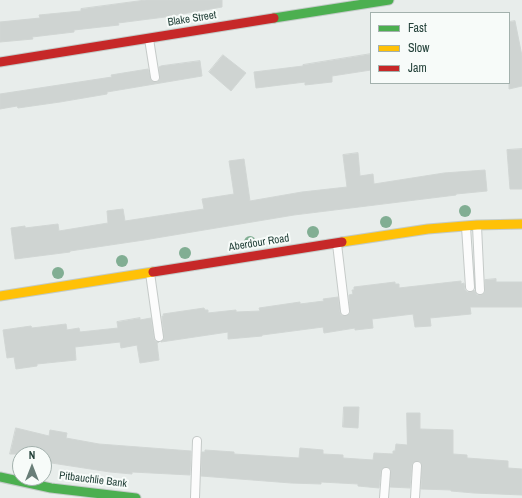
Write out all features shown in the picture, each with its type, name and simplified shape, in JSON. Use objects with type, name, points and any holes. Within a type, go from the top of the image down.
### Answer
[{"type":"street","name":"Blake Street","points":[[0,62],[149,39],[303,10],[389,0]]},
{"type":"street","name":"Aberdour Road","points":[[0,296],[428,229],[478,225],[522,224]]},
{"type":"street","name":"Pitbauchlie Bank","points":[[0,478],[73,491],[136,498]]},
{"type":"lane","points":[[149,39],[155,77]]},
{"type":"lane","points":[[478,225],[480,290]]},
{"type":"lane","points":[[466,226],[470,288]]},
{"type":"lane","points":[[336,243],[345,311]]},
{"type":"lane","points":[[150,272],[159,337]]},
{"type":"lane","points":[[195,498],[197,441]]},
{"type":"lane","points":[[416,498],[417,466]]},
{"type":"lane","points":[[384,498],[386,472]]},
{"type":"building","points":[[146,0],[222,0],[222,7],[165,17],[118,23],[119,25],[32,37],[33,39],[0,42],[0,22],[40,18],[39,15],[81,11],[81,9]]},
{"type":"building","points":[[515,21],[522,56],[522,86],[509,89],[510,84],[510,22]]},
{"type":"building","points":[[370,54],[370,70],[332,76],[332,82],[305,85],[305,82],[256,88],[254,72]]},
{"type":"building","points":[[223,55],[246,73],[231,91],[209,72]]},
{"type":"building","points":[[200,61],[202,76],[107,92],[107,94],[60,102],[0,109],[0,94],[112,77],[111,75],[148,69],[151,80],[156,82],[160,79],[159,67],[161,66]]},
{"type":"building","points":[[522,149],[522,189],[510,189],[507,150]]},
{"type":"building","points":[[358,153],[360,176],[373,174],[374,184],[444,173],[485,170],[487,191],[294,215],[70,252],[15,259],[11,228],[58,224],[59,231],[108,223],[107,211],[123,209],[125,221],[204,209],[202,199],[234,194],[229,161],[244,159],[250,201],[302,192],[347,187],[343,155]]},
{"type":"building","points":[[496,279],[496,282],[522,282],[522,307],[470,307],[471,314],[430,318],[431,326],[415,327],[413,314],[372,319],[373,328],[355,330],[355,328],[324,333],[323,327],[262,336],[228,339],[228,332],[161,342],[164,339],[163,314],[204,308],[205,310],[208,310],[208,313],[236,310],[236,312],[260,311],[259,308],[300,302],[300,304],[324,301],[323,299],[338,297],[341,315],[345,316],[350,313],[349,295],[353,294],[352,290],[354,290],[354,287],[395,282],[395,284],[399,284],[399,288],[461,281],[461,284],[464,283],[465,290],[467,292],[474,290],[477,295],[481,295],[485,292],[485,280]]},
{"type":"building","points":[[140,318],[140,320],[151,318],[155,341],[159,342],[157,343],[159,360],[140,363],[137,345],[121,348],[120,342],[75,347],[76,360],[37,364],[37,366],[16,369],[14,357],[7,358],[3,330],[31,326],[32,328],[66,324],[67,330],[79,328],[80,332],[118,328],[117,322]]},
{"type":"building","points":[[344,407],[359,407],[358,428],[343,427]]},
{"type":"building","points":[[407,413],[420,413],[420,429],[453,430],[453,454],[467,455],[467,458],[508,461],[508,468],[522,469],[522,495],[421,489],[422,466],[420,462],[417,461],[412,465],[410,488],[390,487],[391,470],[386,467],[381,471],[379,488],[358,486],[358,484],[321,482],[321,484],[291,483],[201,476],[202,452],[205,452],[205,450],[234,452],[234,454],[299,458],[300,448],[323,450],[323,454],[343,455],[343,458],[373,460],[374,453],[393,454],[396,444],[407,445]]},
{"type":"building","points":[[16,428],[49,436],[50,430],[67,433],[66,438],[99,444],[191,451],[190,475],[132,472],[132,474],[52,463],[52,446],[12,446],[12,454],[10,454]]},
{"type":"traffic: fast","points":[[274,18],[389,0]]},
{"type":"traffic: fast","points":[[0,477],[51,488],[136,498]]},
{"type":"traffic: slow","points":[[342,242],[428,229],[477,225],[522,224]]},
{"type":"traffic: slow","points":[[0,296],[153,272]]},
{"type":"traffic: jam","points":[[0,62],[274,18]]},
{"type":"traffic: jam","points":[[153,272],[342,242]]}]
